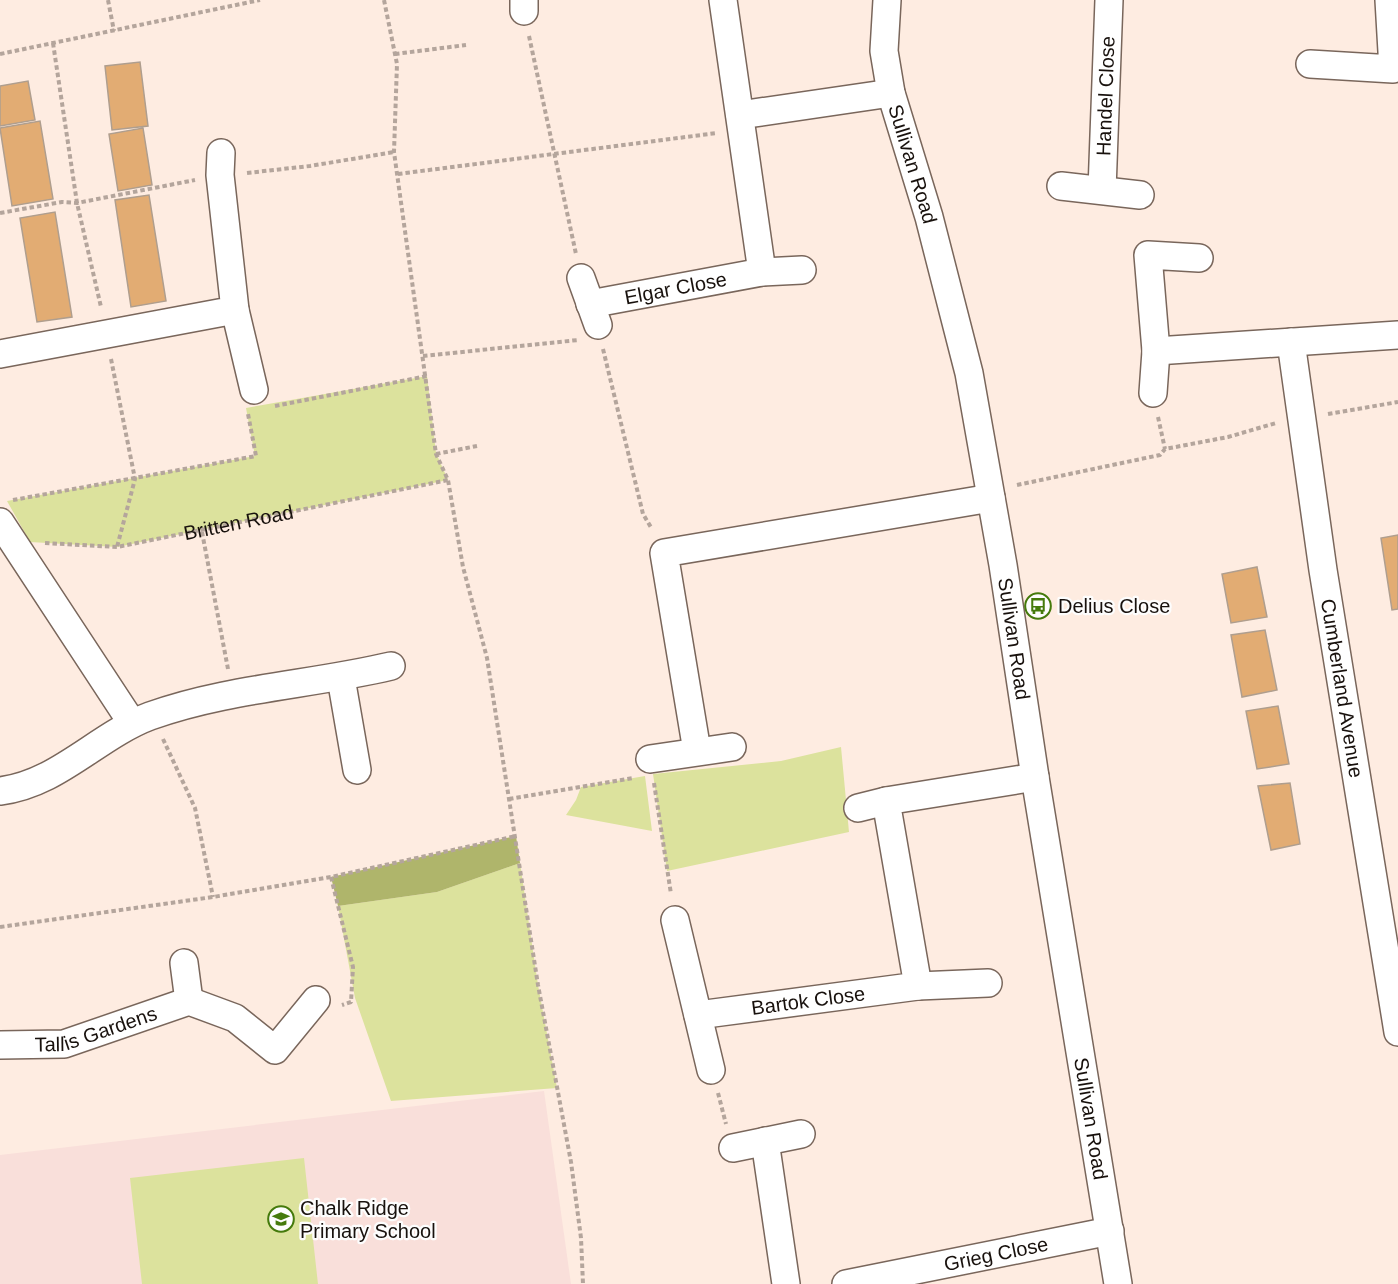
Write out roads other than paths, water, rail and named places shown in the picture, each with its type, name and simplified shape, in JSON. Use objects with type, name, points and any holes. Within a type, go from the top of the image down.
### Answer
[{"type":"street","points":[[723,0],[762,272]]},
{"type":"street","name":"Sullivan Road","points":[[886,0],[884,51],[891,93],[926,206],[969,373],[1118,1284]]},
{"type":"street","name":"Handel Close","points":[[1102,190],[1109,0]]},
{"type":"street","points":[[1310,64],[1393,69],[1389,0]]},
{"type":"street","points":[[741,123],[891,93]]},
{"type":"street","points":[[221,164],[235,310],[255,402]]},
{"type":"street","points":[[1061,186],[1140,195]]},
{"type":"street","points":[[1153,393],[1156,351],[1148,255],[1199,258]]},
{"type":"street","name":"Elgar Close","points":[[581,278],[596,322],[762,272],[802,270]]},
{"type":"street","points":[[0,354],[235,310]]},
{"type":"street","points":[[1156,351],[1398,335]]},
{"type":"street","name":"Cumberland Avenue","points":[[1291,342],[1323,570],[1398,1032]]},
{"type":"street","points":[[697,751],[664,553],[991,498]]},
{"type":"street","points":[[4,512],[142,719]]},
{"type":"street","points":[[0,791],[14,789],[55,772],[142,719],[232,692],[341,678],[391,666]]},
{"type":"street","points":[[341,678],[357,770]]},
{"type":"street","points":[[652,767],[697,751],[732,747]]},
{"type":"street","points":[[858,808],[886,801],[1035,777]]},
{"type":"street","points":[[886,801],[918,986]]},
{"type":"street","points":[[675,920],[711,1070]]},
{"type":"street","points":[[184,963],[189,1001],[235,1018],[275,1050],[310,1008]]},
{"type":"street","name":"Bartok Close","points":[[698,1015],[918,986],[988,983]]},
{"type":"street","name":"Tallis Gardens","points":[[0,1045],[64,1044],[189,1001]]},
{"type":"street","points":[[733,1148],[801,1134]]},
{"type":"street","points":[[765,1141],[786,1284]]},
{"type":"street","name":"Grieg Close","points":[[846,1284],[1110,1231]]},
{"type":"place","name":"Delius Close","points":[[1038,606]]},
{"type":"place","name":"Chalk Ridge Primary School","points":[[281,1219]]}]
